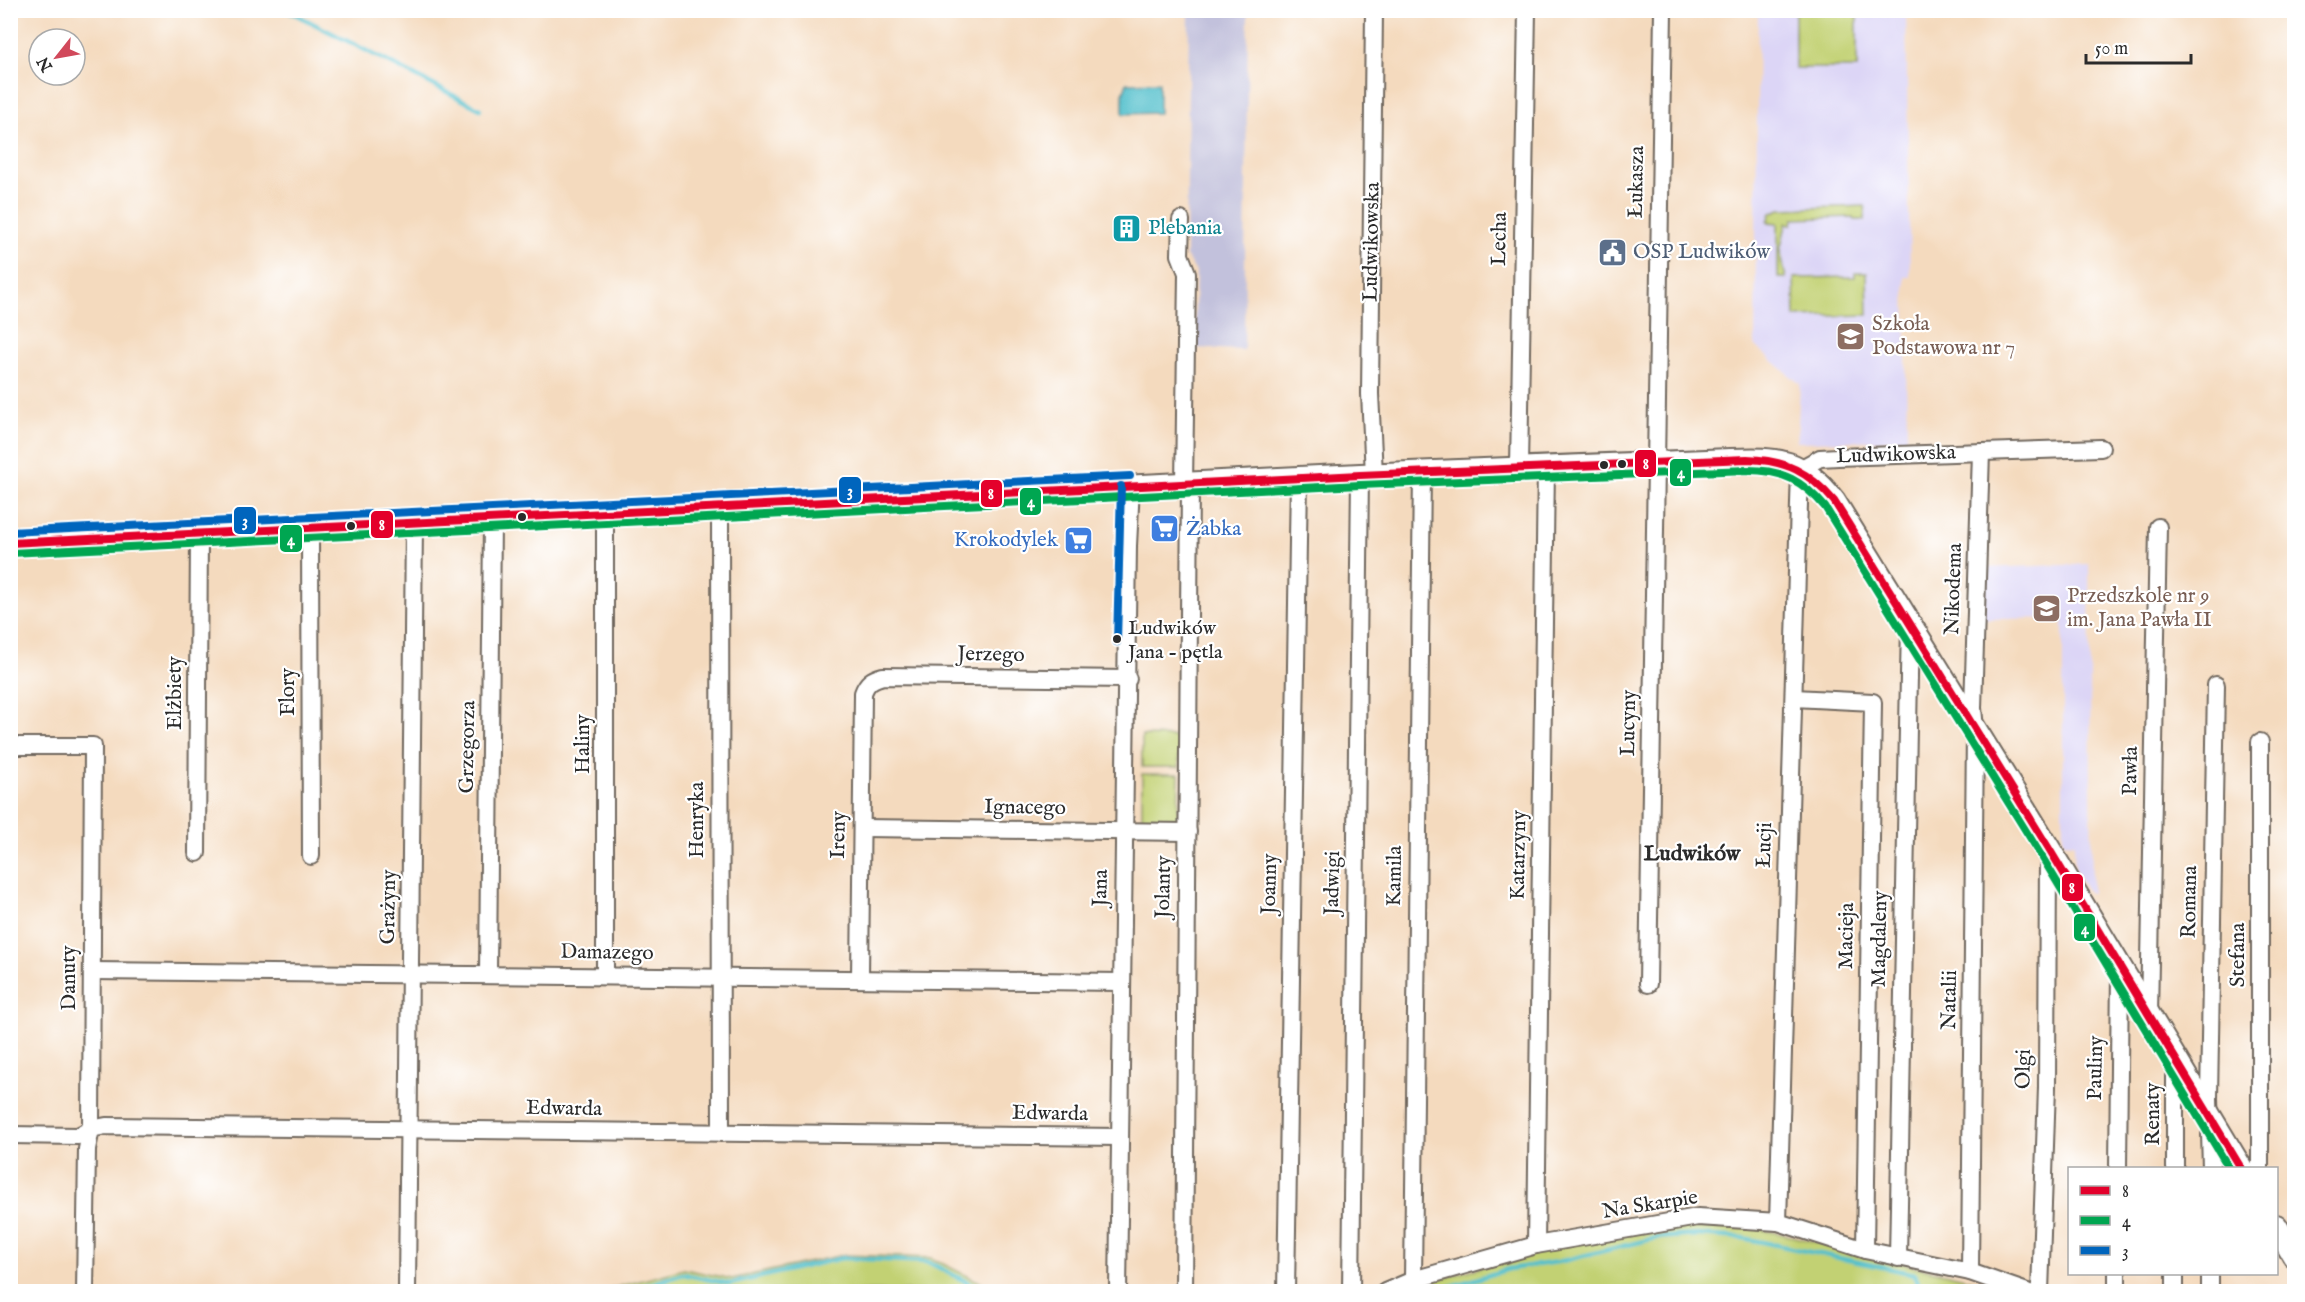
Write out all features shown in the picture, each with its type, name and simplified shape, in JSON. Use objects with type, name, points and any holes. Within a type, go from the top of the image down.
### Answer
[{"type":"street","name":"Ludwikowska","points":[[1367,474],[1374,10]]},
{"type":"street","name":"Lecha","points":[[1519,467],[1527,10]]},
{"type":"street","name":"Łukasza","points":[[1655,463],[1663,10]]},
{"type":"street","points":[[1181,220],[1180,255],[1187,273],[1187,484]]},
{"type":"street","name":"Ludwikowska","points":[[1800,469],[1820,458],[2100,448]]},
{"type":"street","name":"Nikodema","points":[[1975,729],[1973,708],[1981,452]]},
{"type":"street","points":[[10,543],[1367,474],[1546,466],[1783,460],[1800,469],[1834,501],[2048,847],[2240,1167]]},
{"type":"street","name":"Lucyny","points":[[1648,984],[1655,463]]},
{"type":"street","name":"Katarzyny","points":[[1536,1245],[1546,466]]},
{"type":"street","name":"Łucji","points":[[1778,1222],[1791,706],[1794,698],[1800,469]]},
{"type":"street","name":"Kamila","points":[[1413,1280],[1422,472]]},
{"type":"street","name":"Jadwigi","points":[[1351,1292],[1367,474]]},
{"type":"street","name":"Joanny","points":[[1286,1292],[1299,478]]},
{"type":"street","name":"Jolanty","points":[[1184,1292],[1188,832],[1187,484]]},
{"type":"street","name":"Jana","points":[[1118,1292],[1128,546],[1131,486]]},
{"type":"street","name":"Henryka","points":[[720,507],[721,1133]]},
{"type":"street","name":"Haliny","points":[[605,513],[605,975]]},
{"type":"street","name":"Grzegorza","points":[[488,974],[492,519]]},
{"type":"street","name":"Grażyny","points":[[407,1292],[414,523]]},
{"type":"street","name":"Pawła","points":[[2149,1016],[2158,527]]},
{"type":"street","name":"Flory","points":[[310,528],[310,856]]},
{"type":"street","name":"Elżbiety","points":[[197,853],[199,534]]},
{"type":"street","name":"Magdaleny","points":[[1898,1258],[1910,621]]},
{"type":"street","name":"Jerzego","points":[[863,693],[866,684],[873,678],[883,676],[1128,679]]},
{"type":"street","name":"Romana","points":[[2211,1167],[2209,1098],[2216,685]]},
{"type":"street","name":"Ireny","points":[[860,978],[863,693]]},
{"type":"street","name":"Macieja","points":[[1794,698],[1873,702],[1865,1250]]},
{"type":"street","name":"Natalii","points":[[1970,1272],[1975,729]]},
{"type":"street","name":"Stefana","points":[[2260,742],[2260,1167]]},
{"type":"street","name":"Danuty","points":[[10,746],[93,746],[91,1129],[87,1149],[85,1292]]},
{"type":"street","name":"Ignacego","points":[[862,828],[1188,832]]},
{"type":"street","name":"Olgi","points":[[2040,1292],[2047,1087],[2048,847]]},
{"type":"street","name":"Pauliny","points":[[2118,1167],[2120,968]]},
{"type":"street","name":"Damazego","points":[[92,971],[1122,982]]},
{"type":"street","name":"Renaty","points":[[2175,1059],[2175,1167]]},
{"type":"street","name":"Edwarda","points":[[10,1135],[78,1136],[91,1129],[106,1126],[1120,1137]]},
{"type":"street","name":"Na Skarpie","points":[[1385,1292],[1413,1280],[1536,1245],[1698,1217],[1778,1222],[1865,1250],[1970,1272],[2027,1292]]},
{"type":"street","points":[[2278,1228],[2295,1256]]},
{"type":"street","points":[[2117,1275],[2117,1292]]},
{"type":"street","points":[[2175,1275],[2175,1292]]},
{"type":"street","points":[[2210,1292],[2211,1275]]},
{"type":"shaded area","points":[[1189,11],[1248,11],[1244,350],[1194,348],[1196,272],[1186,256]]},
{"type":"shaded area","points":[[1758,11],[1906,11],[1910,277],[1905,277],[1907,440],[1797,442],[1800,384],[1755,346]]},
{"type":"shaded area","points":[[2089,564],[2092,893],[2088,892],[2075,870],[2074,843],[2063,842],[2063,618],[1981,619],[1982,568]]},
{"type":"green space","points":[[1795,11],[1857,11],[1857,68],[1795,68]]},
{"type":"green space","points":[[1865,206],[1865,220],[1854,220],[1853,217],[1793,219],[1792,224],[1787,224],[1787,221],[1780,250],[1786,278],[1778,278],[1778,223],[1768,222],[1771,213],[1780,209]]},
{"type":"green space","points":[[1855,273],[1867,273],[1868,315],[1795,317],[1794,278],[1855,277]]},
{"type":"green space","points":[[1142,736],[1179,737],[1179,767],[1142,767]]},
{"type":"green space","points":[[1142,774],[1179,774],[1178,821],[1142,820]]},
{"type":"green space","points":[[1722,1222],[1810,1240],[1969,1279],[2012,1292],[1397,1292],[1518,1257],[1599,1237],[1639,1230]]},
{"type":"green space","points":[[843,1255],[931,1258],[998,1291],[603,1291],[684,1269],[732,1279]]},
{"type":"water","points":[[1159,82],[1159,113],[1123,114],[1123,93],[1127,83]]},
{"type":"waterway","points":[[287,10],[480,109]]},
{"type":"waterway","points":[[1433,1292],[1509,1269],[1558,1262],[1656,1238],[1697,1235],[1743,1238],[1915,1274],[1921,1292]]},
{"type":"waterway","points":[[626,1292],[683,1274],[730,1284],[842,1258],[928,1262],[986,1292]]},
{"type":"transit line","name":"8","points":[[10,543],[1360,475],[1747,459],[1785,465],[1806,475],[1834,501],[2048,847],[2240,1167]]},
{"type":"transit line","name":"4","points":[[11,553],[1360,485],[1748,470],[1772,472],[1800,484],[1825,507],[2039,852],[2228,1167]]},
{"type":"transit line","name":"3","points":[[10,532],[1130,476]]},
{"type":"transit line","name":"3","points":[[1117,642],[1121,486]]},
{"type":"place","name":"Plebania","points":[[1127,228]]},
{"type":"place","name":"OSP Ludwików","points":[[1612,252]]},
{"type":"place","name":"Szkoła Podstawowa nr 7","points":[[1851,336]]},
{"type":"place","name":"Żabka","points":[[1165,529]]},
{"type":"place","name":"Krokodylek","points":[[1079,540]]},
{"type":"place","name":"Przedszkole nr 9 im. Jana Pawła II","points":[[2046,608]]},
{"type":"place","name":"Ludwików Jana - pętla","points":[[1117,639]]},
{"type":"district","name":"Ludwików","points":[[1692,854]]}]
